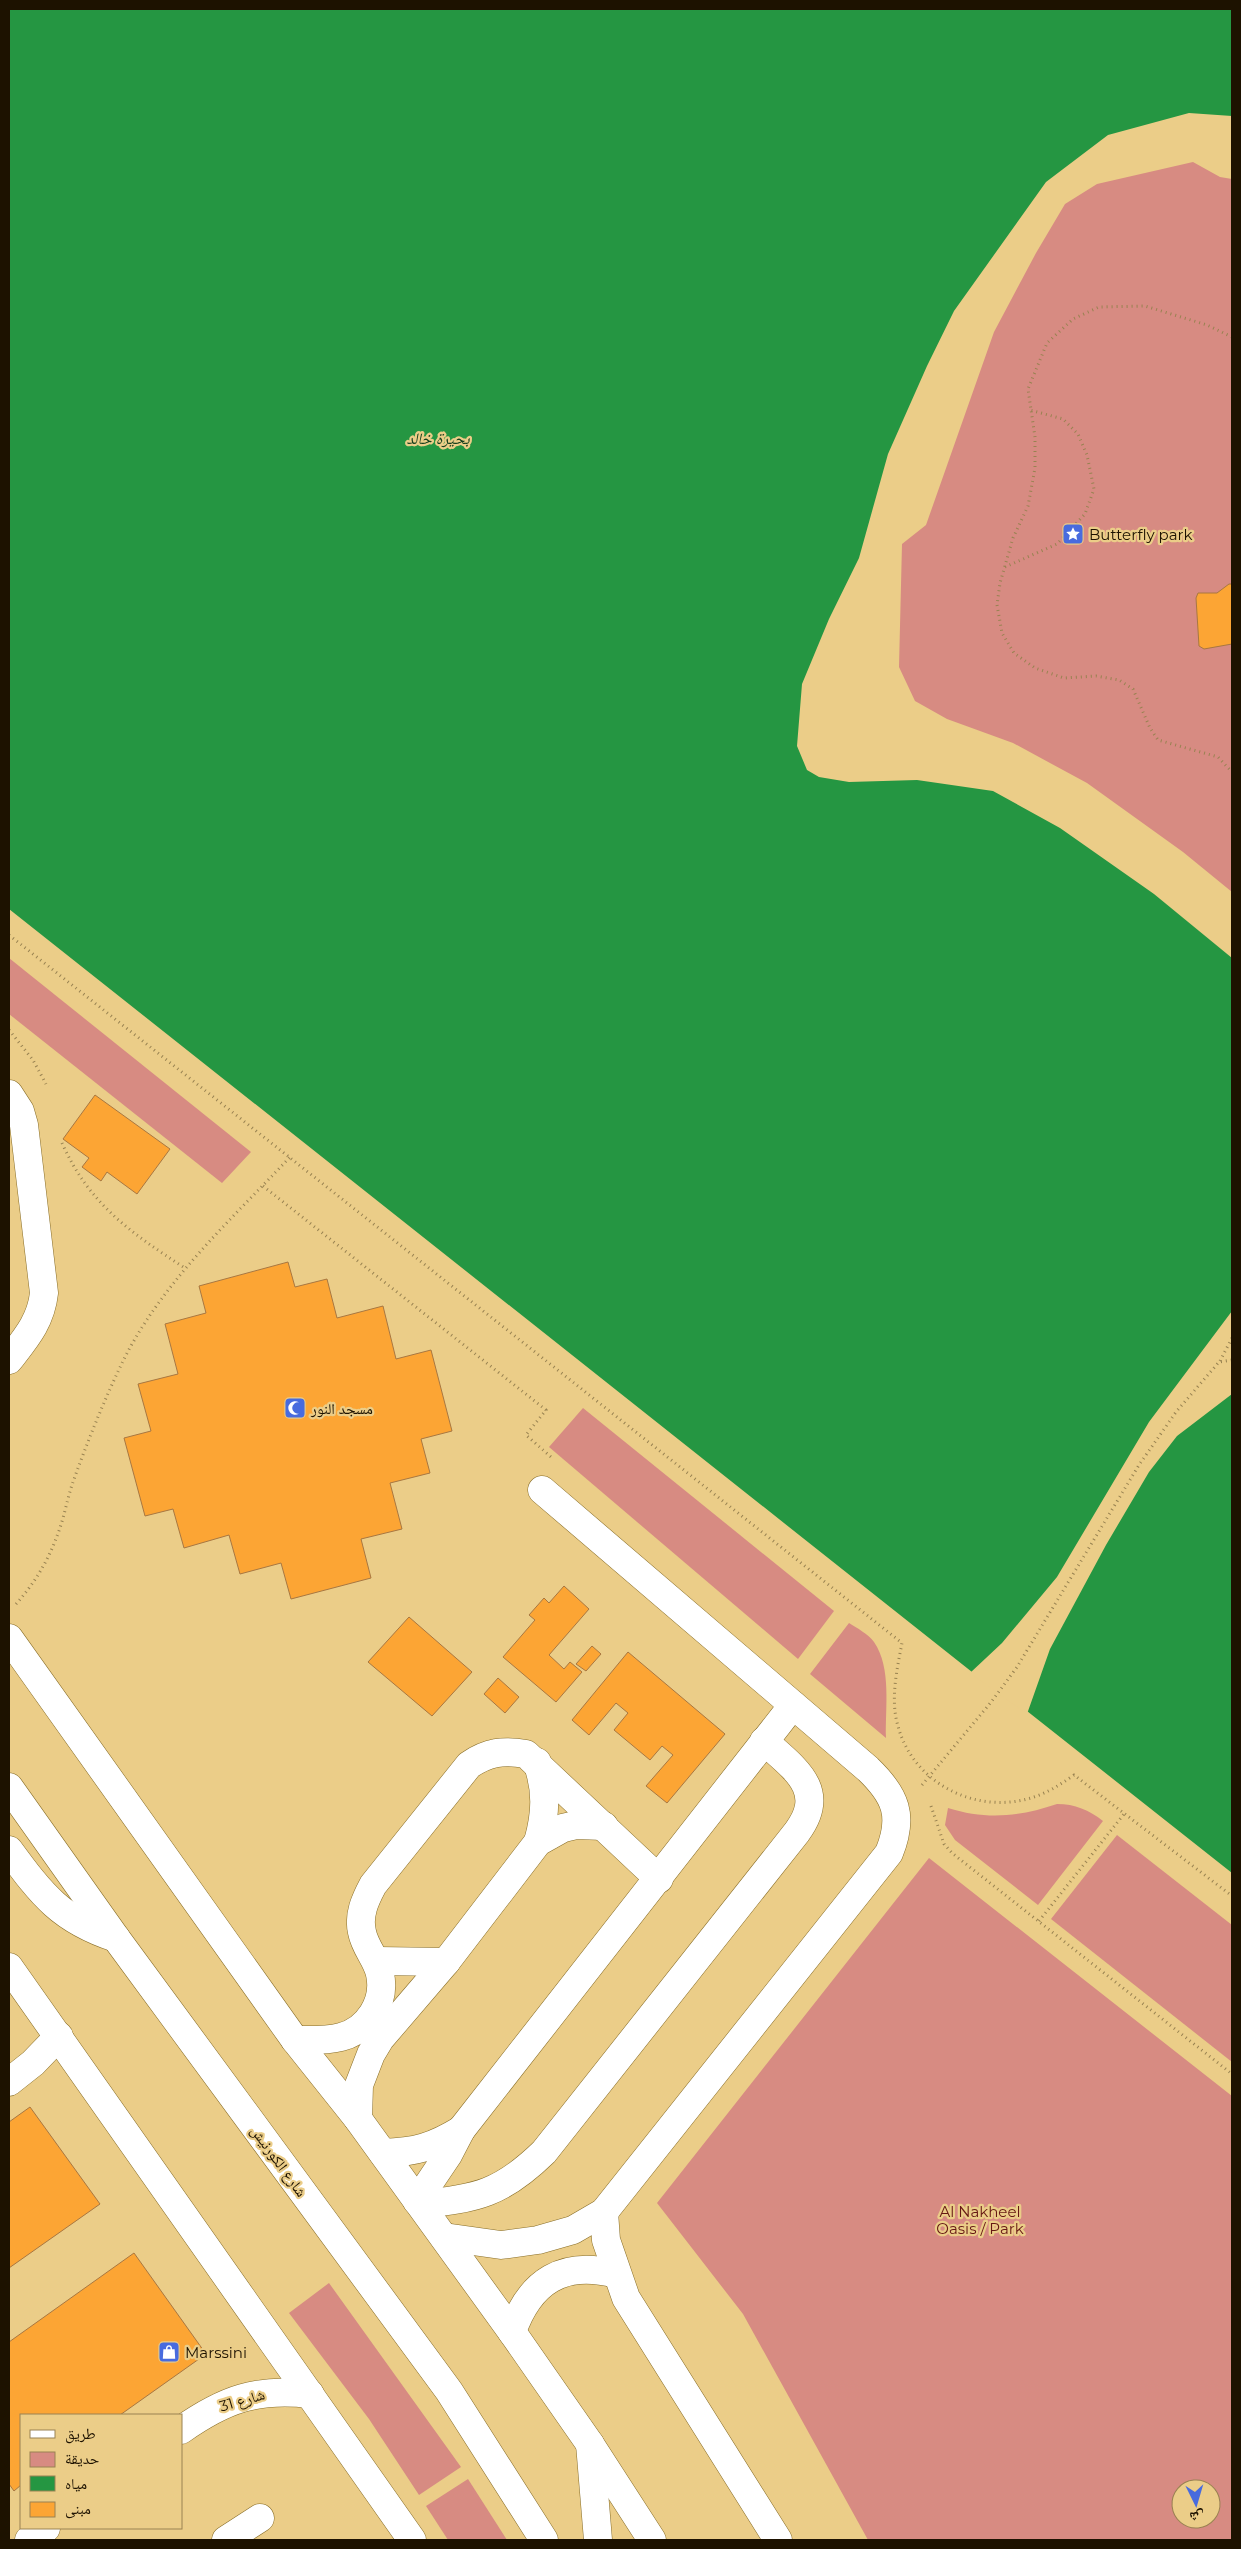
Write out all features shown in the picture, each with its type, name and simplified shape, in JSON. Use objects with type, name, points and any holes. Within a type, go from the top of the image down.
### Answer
[{"type":"main road","points":[[9,1094],[20,1111],[24,1125],[44,1293],[42,1309],[36,1324],[9,1358]]},
{"type":"main road","points":[[444,2237],[501,2245],[538,2240],[573,2230],[604,2212],[889,1853],[896,1836],[897,1817],[893,1799],[882,1783],[542,1490]]},
{"type":"main road","points":[[9,1638],[295,2040],[358,2119],[512,2332],[590,2444],[652,2540]]},
{"type":"main road","points":[[419,2203],[461,2130],[793,1705]]},
{"type":"main road","points":[[419,2203],[457,2201],[490,2192],[519,2176],[544,2152],[808,1818],[811,1801],[806,1784],[764,1741]]},
{"type":"main road","points":[[358,2119],[357,2102],[364,2069],[380,2039],[382,2020],[381,1976],[362,1932],[361,1916],[365,1899],[373,1885],[469,1765],[481,1757],[496,1752],[511,1751],[526,1754],[537,1762],[659,1878]]},
{"type":"main road","points":[[537,1762],[542,1778],[545,1810],[538,1842]]},
{"type":"main road","name":"شارع الكورنيش","points":[[9,1786],[116,1938],[449,2391],[544,2540]]},
{"type":"main road","points":[[295,2040],[342,2037],[382,2020],[446,1962],[538,1842],[562,1828],[576,1825],[604,1826]]},
{"type":"main road","points":[[9,1850],[37,1888],[54,1905],[86,1927],[116,1938]]},
{"type":"main road","points":[[376,1961],[446,1962]]},
{"type":"main road","points":[[9,1967],[412,2540]]},
{"type":"main road","points":[[9,2082],[33,2063],[59,2036]]},
{"type":"main road","points":[[383,2153],[411,2152],[438,2144],[461,2130]]},
{"type":"main road","points":[[604,2212],[606,2240],[616,2274],[626,2298],[778,2540]]},
{"type":"main road","points":[[512,2332],[518,2313],[529,2297],[543,2283],[559,2274],[578,2269],[598,2269],[616,2274]]},
{"type":"main road","name":"شارع 31","points":[[182,2429],[208,2411],[248,2396],[269,2392],[310,2394]]},
{"type":"main road","points":[[590,2444],[598,2540]]},
{"type":"main road","points":[[226,2540],[260,2518]]},
{"type":"main road","points":[[29,2540],[45,2529]]},
{"type":"path","points":[[1232,337],[1207,325],[1145,306],[1100,307],[1073,319],[1046,343],[1028,389],[1035,437],[1035,468],[1028,506],[1013,538],[1000,583],[998,605],[1002,632],[1014,653],[1035,668],[1064,678],[1096,676],[1119,680],[1134,689],[1150,728],[1158,740],[1218,757],[1232,772]]},
{"type":"path","points":[[1005,567],[1057,544],[1085,514],[1094,489],[1087,455],[1078,434],[1062,419],[1030,410]]},
{"type":"path","points":[[9,935],[902,1643],[894,1706],[897,1726],[904,1744],[915,1762],[929,1776],[946,1789],[966,1798],[988,1802],[1011,1802],[1033,1798],[1055,1788],[1074,1775],[1232,1896]]},
{"type":"path","points":[[9,1030],[33,1060],[47,1089]]},
{"type":"path","points":[[60,1136],[70,1161],[89,1192],[114,1218],[186,1268]]},
{"type":"path","points":[[15,1606],[34,1584],[58,1536],[73,1483],[125,1358],[158,1304],[186,1268],[290,1157]]},
{"type":"path","points":[[897,1817],[992,1701],[1021,1660],[1139,1465],[1176,1412],[1219,1362],[1232,1338]]},
{"type":"path","points":[[1219,1362],[1232,1360]]},
{"type":"path","points":[[1038,1921],[1124,1814]]},
{"type":"green space","name":"Butterfly park","points":[[1193,162],[1220,177],[1232,179],[1232,892],[1183,852],[1087,783],[1013,743],[947,719],[915,701],[899,667],[902,544],[926,525],[994,332],[1036,253],[1065,204],[1097,184]]},
{"type":"green space","points":[[9,958],[251,1152],[222,1183],[9,1014]]},
{"type":"green space","points":[[583,1408],[834,1611],[798,1659],[549,1447]]},
{"type":"green space","points":[[849,1623],[869,1636],[880,1652],[885,1676],[887,1702],[886,1738],[810,1674]]},
{"type":"green space","points":[[1057,1804],[1082,1808],[1103,1821],[1038,1905],[955,1840],[945,1825],[948,1808],[976,1814],[1002,1815],[1029,1812]]},
{"type":"green space","points":[[1117,1835],[1232,1925],[1232,2062],[1051,1919]]},
{"type":"green space","name":"Al Nakheel Oasis / Park","points":[[929,1858],[1232,2096],[1232,2540],[868,2540],[743,2314],[657,2203]]},
{"type":"green space","points":[[329,2283],[461,2467],[419,2495],[369,2419],[289,2313]]},
{"type":"green space","points":[[468,2479],[507,2540],[448,2540],[426,2506]]},
{"type":"water","name":"بحيرة خالد","points":[[9,9],[1232,9],[1232,116],[1189,113],[1108,135],[1046,182],[954,311],[888,454],[859,558],[829,619],[802,684],[797,746],[807,770],[819,777],[849,782],[917,780],[993,791],[1060,828],[1154,894],[1232,958],[1232,1873],[1027,1711],[972,1672],[9,909]]},
{"type":"pier","points":[[1232,1311],[1232,1394],[1177,1436],[1149,1472],[1106,1545],[1050,1649],[1027,1714],[970,1673],[1002,1643],[1057,1577],[1149,1422]]},
{"type":"building","points":[[1229,584],[1232,584],[1232,644],[1204,649],[1199,646],[1196,598],[1198,593],[1217,593]]},
{"type":"building","points":[[95,1095],[170,1149],[137,1194],[107,1172],[101,1181],[82,1167],[89,1158],[63,1139]]},
{"type":"building","name":"مسجد النور","points":[[288,1262],[295,1287],[327,1279],[337,1318],[383,1306],[396,1359],[431,1350],[452,1431],[421,1439],[430,1473],[390,1483],[402,1529],[361,1539],[371,1578],[291,1599],[281,1563],[240,1574],[229,1535],[184,1548],[173,1509],[145,1516],[124,1438],[151,1431],[138,1384],[178,1374],[165,1324],[206,1313],[199,1286]]},
{"type":"building","points":[[564,1586],[589,1609],[549,1655],[564,1669],[570,1662],[582,1672],[556,1702],[503,1657],[535,1620],[529,1615],[544,1598],[549,1603]]},
{"type":"building","points":[[409,1617],[472,1672],[432,1716],[368,1662]]},
{"type":"building","points":[[592,1646],[601,1654],[586,1671],[576,1664]]},
{"type":"building","points":[[628,1652],[725,1734],[667,1803],[646,1786],[673,1755],[662,1746],[650,1760],[614,1730],[628,1713],[616,1703],[589,1735],[572,1720]]},
{"type":"building","points":[[498,1678],[519,1697],[505,1713],[484,1694]]},
{"type":"building","points":[[30,2107],[100,2204],[9,2268],[9,2122]]},
{"type":"building","points":[[134,2253],[206,2354],[121,2414],[20,2414],[20,2486],[14,2491],[9,2484],[9,2342]]},
{"type":"place","name":"Butterfly park","points":[[1073,534]]},
{"type":"place","name":"مسجد النور","points":[[295,1408]]},
{"type":"place","name":"Marssini","points":[[169,2352]]}]
